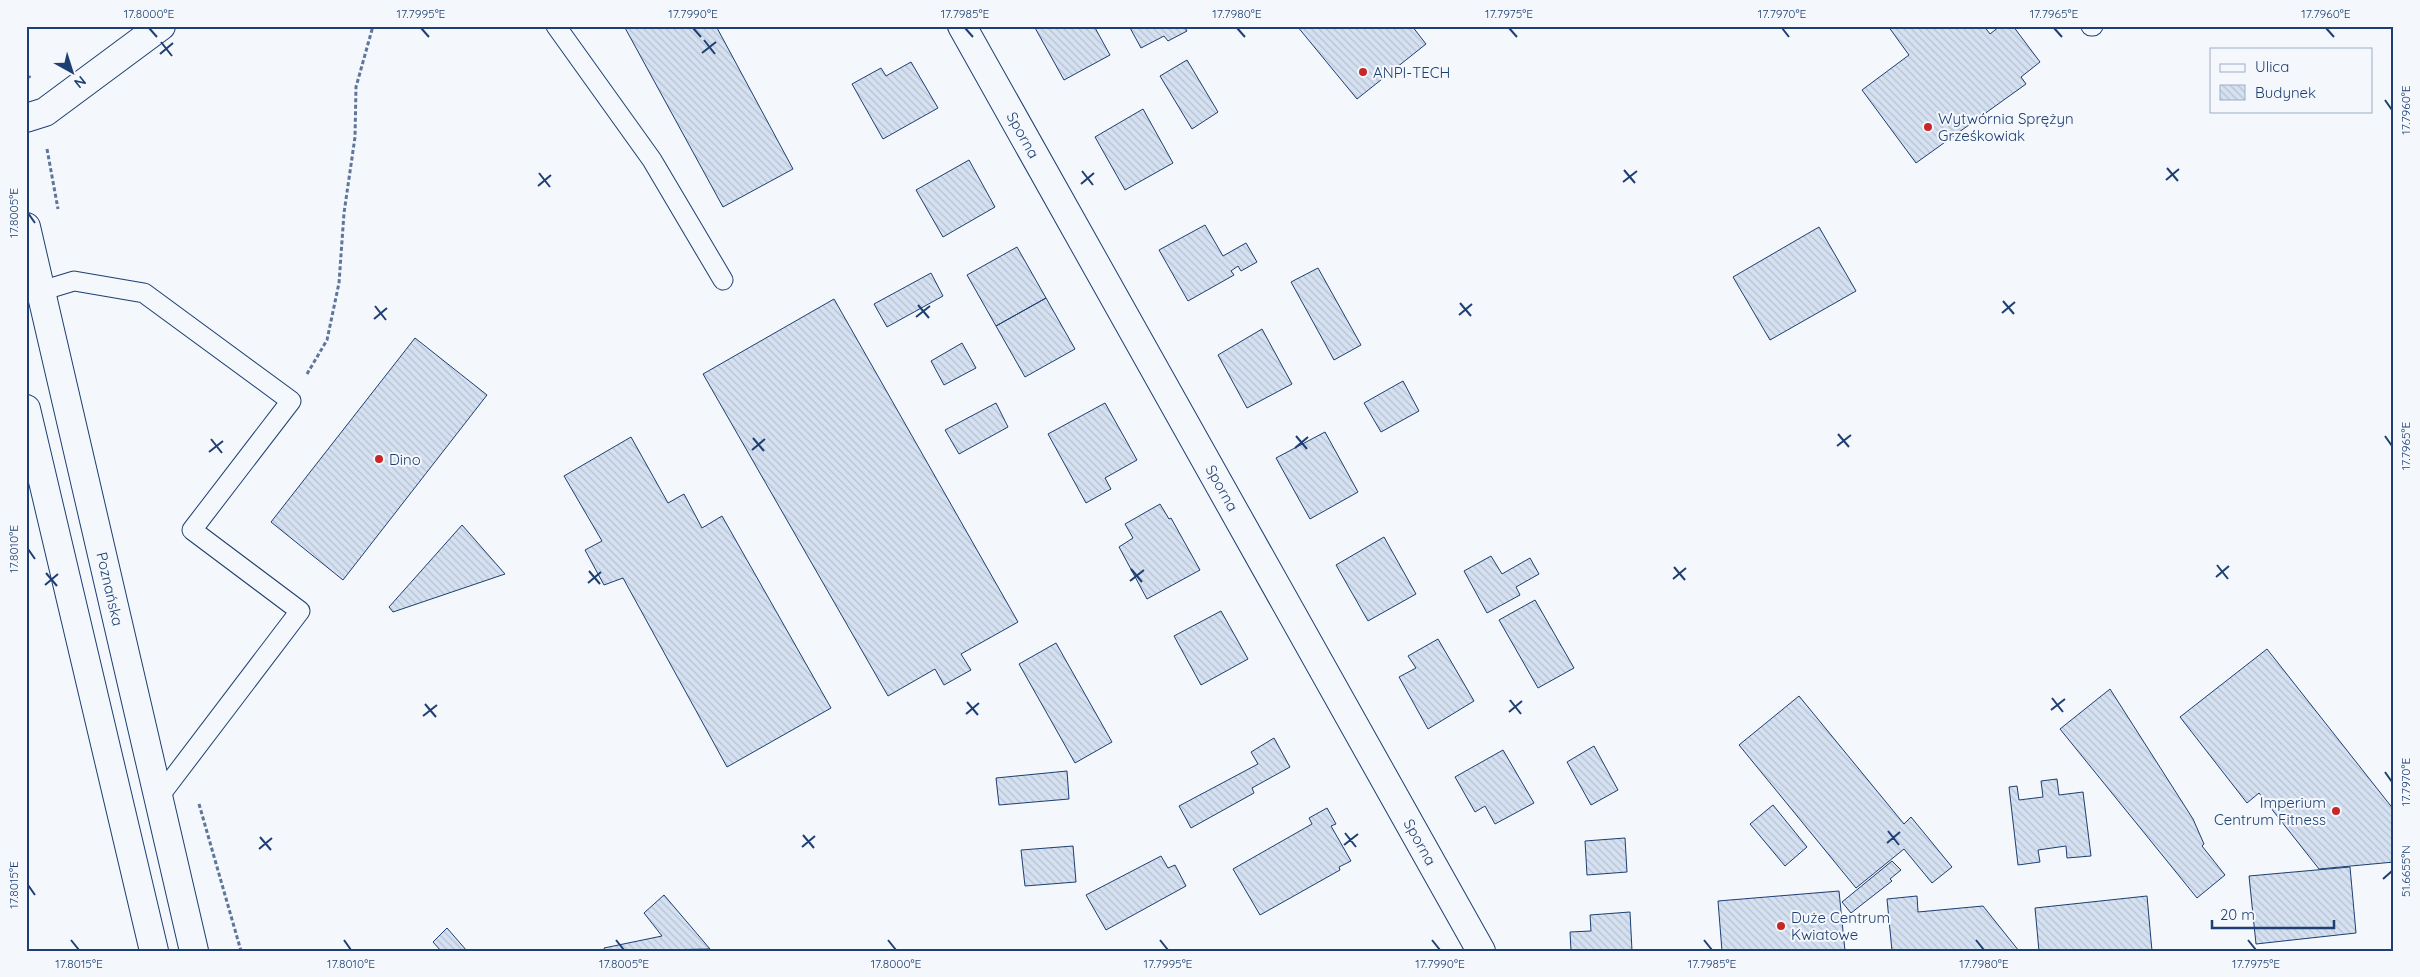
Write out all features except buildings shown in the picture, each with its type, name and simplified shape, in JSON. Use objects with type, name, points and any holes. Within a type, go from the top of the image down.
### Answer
[{"type":"main road","points":[[26,118],[45,112],[161,26]]},
{"type":"main road","name":"Sporna","points":[[962,26],[1481,951]]},
{"type":"main road","name":"Poznańska","points":[[26,229],[34,289],[194,951]]},
{"type":"main road","points":[[26,408],[154,951]]},
{"type":"lane","points":[[556,26],[652,160],[723,280]]},
{"type":"lane","points":[[34,289],[74,281],[144,292],[291,401],[192,530],[300,611],[158,798]]},
{"type":"path","points":[[291,401],[327,340],[339,283],[344,213],[355,136],[356,87],[373,26]]},
{"type":"place","name":"ANPI-TECH","points":[[1363,72]]},
{"type":"place","name":"Wytwórnia Sprężyn Grześkowiak","points":[[1928,127]]},
{"type":"place","name":"Dino","points":[[379,459]]},
{"type":"place","name":"Imperium Centrum Fitness","points":[[2336,811]]},
{"type":"place","name":"Duże Centrum Kwiatowe","points":[[1781,926]]}]
